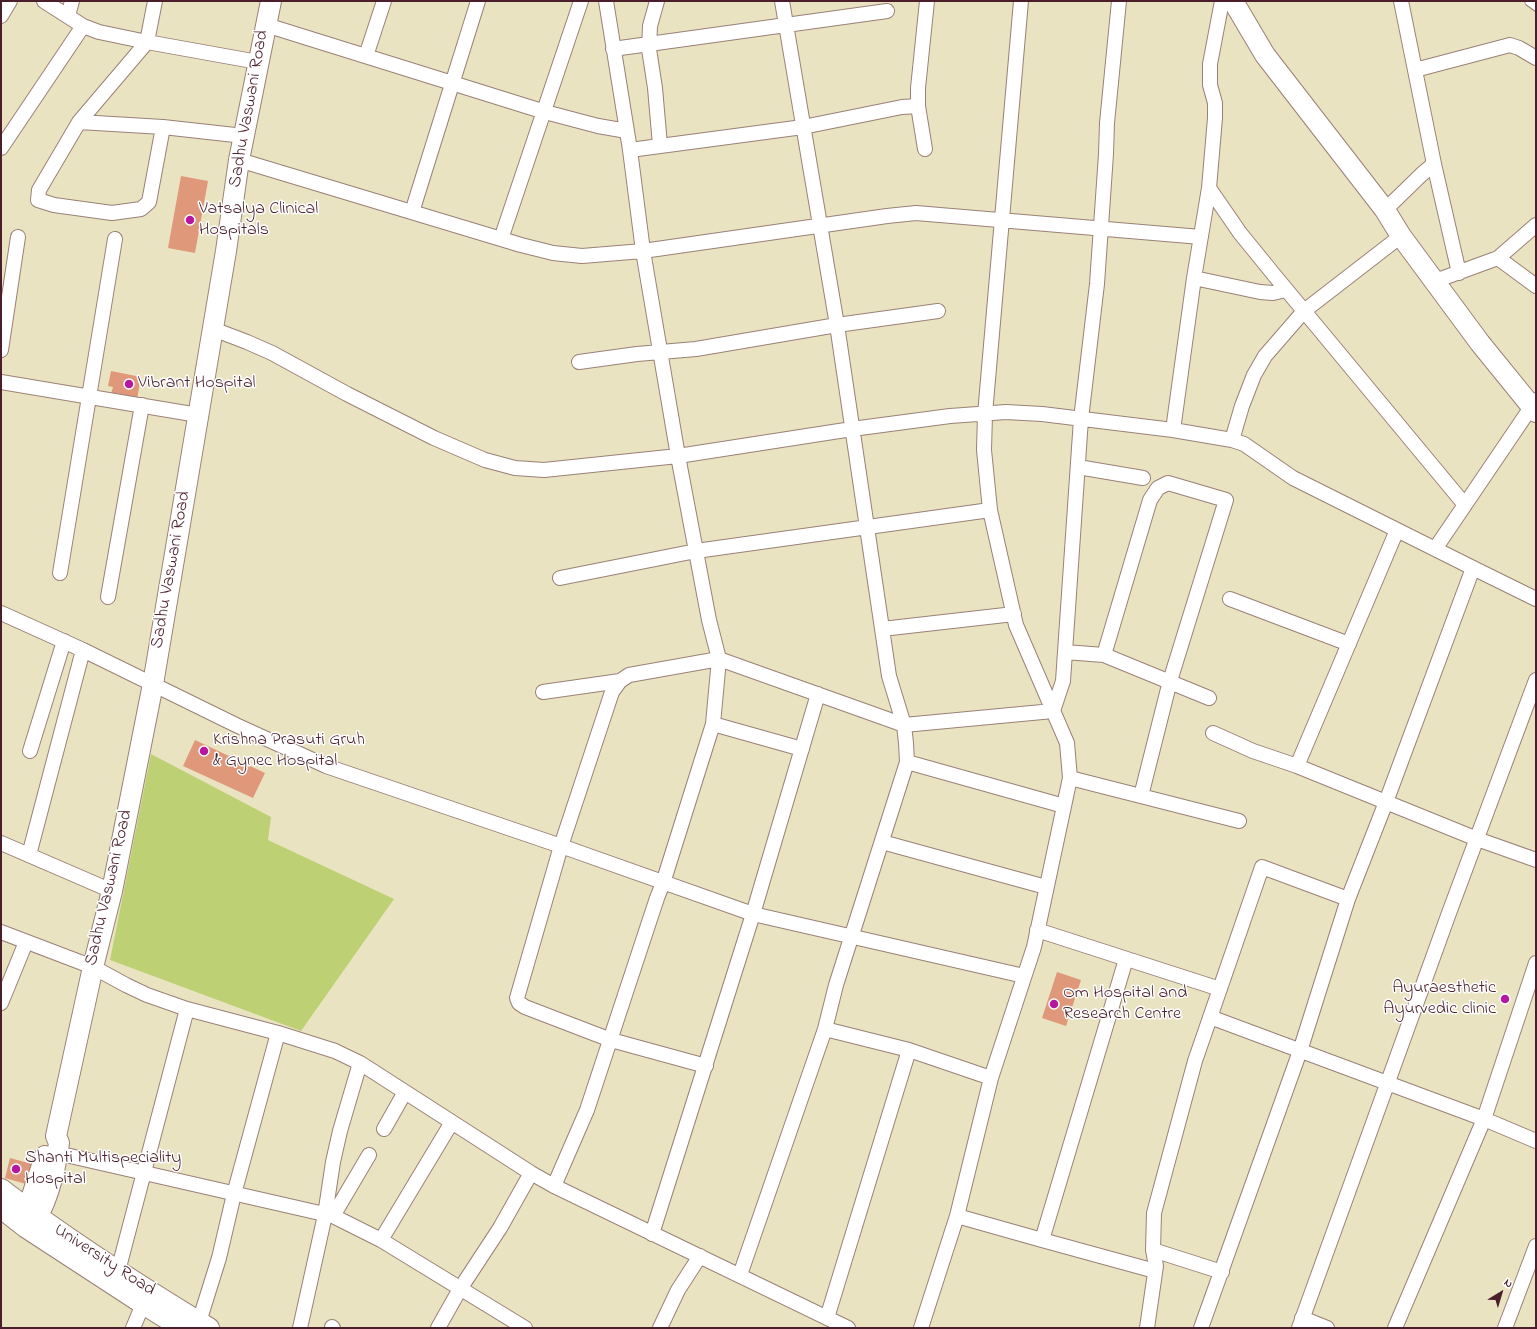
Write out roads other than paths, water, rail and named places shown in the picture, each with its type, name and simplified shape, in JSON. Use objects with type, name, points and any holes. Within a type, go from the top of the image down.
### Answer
[{"type":"street","points":[[1,16],[10,1]]},
{"type":"street","points":[[44,1],[83,26],[99,32],[258,62]]},
{"type":"street","points":[[68,16],[72,1]]},
{"type":"street","points":[[155,1],[147,42],[80,122],[39,190],[38,200],[54,205],[112,213],[141,209],[149,202],[163,127]]},
{"type":"street","name":"Sadhu Vaswani Road","points":[[28,1219],[32,1196],[49,1142],[57,1144],[93,967],[112,890],[153,684],[213,329],[239,160],[271,1]]},
{"type":"street","points":[[366,56],[384,1]]},
{"type":"street","points":[[412,212],[478,1]]},
{"type":"street","points":[[501,239],[545,112],[581,1]]},
{"type":"street","points":[[554,1186],[587,1110],[663,883],[713,724],[719,659],[709,620],[660,353],[643,251],[630,150],[606,1]]},
{"type":"street","points":[[657,1],[650,26],[649,44],[660,145]]},
{"type":"street","points":[[740,1275],[825,1029],[836,985],[907,762],[904,725],[889,676],[837,325],[782,1]]},
{"type":"street","points":[[925,148],[918,106],[918,88],[927,1]]},
{"type":"street","points":[[921,1328],[957,1216],[991,1078],[1034,947],[1070,778],[1067,743],[1016,625],[990,510],[984,450],[985,414],[1021,1]]},
{"type":"street","points":[[1053,711],[1063,681],[1078,467],[1101,228],[1107,123],[1119,1]]},
{"type":"street","points":[[1173,430],[1194,278],[1209,188],[1215,118],[1215,103],[1210,85],[1210,64],[1222,1]]},
{"type":"street","points":[[1233,1],[1265,55],[1385,210],[1401,236],[1480,344],[1534,406],[1435,549]]},
{"type":"street","points":[[1401,1],[1434,164],[1459,273]]},
{"type":"street","points":[[613,48],[694,39],[786,24],[887,11]]},
{"type":"street","points":[[266,25],[545,112],[598,126],[627,131]]},
{"type":"street","points":[[1,148],[83,26]]},
{"type":"street","points":[[1415,70],[1510,45],[1519,48],[1536,58]]},
{"type":"street","points":[[630,150],[803,127],[902,107],[918,106]]},
{"type":"street","points":[[80,122],[163,127],[244,136]]},
{"type":"street","points":[[239,160],[501,239],[553,253],[582,256],[643,251],[916,213],[1101,228],[1200,238]]},
{"type":"street","points":[[1385,210],[1434,164]]},
{"type":"street","points":[[1209,188],[1240,233],[1286,290],[1465,505]]},
{"type":"street","points":[[1435,281],[1498,258],[1536,225]]},
{"type":"street","points":[[1,350],[18,236]]},
{"type":"street","points":[[1232,440],[1242,406],[1254,375],[1265,356],[1304,311],[1401,236]]},
{"type":"street","points":[[60,573],[115,239]]},
{"type":"street","points":[[1498,258],[1536,286]]},
{"type":"street","points":[[1194,278],[1273,294],[1286,290]]},
{"type":"street","points":[[580,362],[637,354],[696,349],[837,325],[938,311]]},
{"type":"street","points":[[213,329],[272,353],[347,394],[434,438],[485,460],[515,468],[544,470],[678,456],[852,429],[950,416],[1006,412],[1042,414],[1173,430],[1232,440],[1244,444],[1293,478],[1536,599]]},
{"type":"street","points":[[1,382],[198,415]]},
{"type":"street","points":[[108,597],[142,405]]},
{"type":"street","points":[[1078,467],[1143,478]]},
{"type":"street","points":[[1104,655],[1150,500],[1158,488],[1168,483],[1226,500],[1170,681],[1141,796]]},
{"type":"street","points":[[560,578],[696,551],[990,510]]},
{"type":"street","points":[[1297,766],[1397,530]]},
{"type":"street","points":[[1202,1328],[1300,1051],[1348,899],[1386,802],[1473,568]]},
{"type":"street","points":[[1230,599],[1349,644]]},
{"type":"street","points":[[1,613],[64,641],[236,725],[326,766],[561,846],[753,914],[1024,976]]},
{"type":"street","points":[[882,629],[1014,614]]},
{"type":"street","points":[[30,751],[64,641]]},
{"type":"street","points":[[29,855],[83,650]]},
{"type":"street","points":[[1065,652],[1104,655],[1209,698]]},
{"type":"street","points":[[706,1066],[611,1040],[524,1007],[519,1003],[517,998],[561,846],[612,692],[620,681],[629,675],[719,659],[904,725],[1053,711]]},
{"type":"street","points":[[1327,1328],[1300,1323],[1386,1084],[1536,680]]},
{"type":"street","points":[[543,692],[620,681]]},
{"type":"street","points":[[652,1234],[753,914],[818,694]]},
{"type":"street","points":[[713,724],[802,749]]},
{"type":"street","points":[[1213,733],[1253,751],[1297,766],[1476,839],[1536,860]]},
{"type":"street","points":[[907,762],[1064,806]]},
{"type":"street","points":[[1070,778],[1239,821]]},
{"type":"street","points":[[882,842],[1046,887]]},
{"type":"street","points":[[1,843],[112,890]]},
{"type":"street","points":[[1147,1328],[1155,1271],[1153,1250],[1154,1213],[1195,1061],[1262,867],[1348,899]]},
{"type":"street","points":[[1037,930],[1220,989]]},
{"type":"street","points":[[1,932],[93,967],[147,995],[187,1009],[278,1033],[335,1051],[360,1063],[531,1173],[554,1186],[740,1275],[836,1324],[909,1050]]},
{"type":"street","points":[[1,1003],[26,942]]},
{"type":"street","points":[[1042,1240],[1126,958]]},
{"type":"street","points":[[1395,1328],[1484,1120],[1530,1000],[1536,963]]},
{"type":"street","points":[[118,1271],[187,1009]]},
{"type":"street","points":[[1210,1017],[1536,1141]]},
{"type":"street","points":[[825,1029],[909,1050],[991,1078]]},
{"type":"street","points":[[197,1326],[219,1258],[234,1194],[278,1033]]},
{"type":"street","points":[[300,1328],[329,1216],[334,1162],[340,1131],[360,1063]]},
{"type":"street","points":[[384,1129],[405,1092]]},
{"type":"street","points":[[381,1240],[452,1122]]},
{"type":"street","points":[[57,1144],[143,1173],[329,1216],[381,1240],[525,1328]]},
{"type":"street","points":[[329,1216],[369,1155]]},
{"type":"street","points":[[438,1328],[460,1289],[500,1228],[531,1173]]},
{"type":"street","name":"University Road","points":[[1,1189],[28,1219],[143,1304],[197,1326]]},
{"type":"street","name":"University Road","points":[[1,1208],[28,1219],[118,1271],[197,1326]]},
{"type":"street","points":[[957,1216],[1155,1271]]},
{"type":"street","points":[[1505,1328],[1536,1246]]},
{"type":"street","points":[[1153,1250],[1222,1272]]},
{"type":"street","points":[[660,1328],[678,1290],[700,1256]]},
{"type":"street","points":[[133,1328],[143,1304]]},
{"type":"lane","points":[[1529,2],[1536,8]]},
{"type":"place","name":"Vatsalya Clinical Hospitals","points":[[190,220]]},
{"type":"place","name":"Vibrant Hospital","points":[[129,384]]},
{"type":"place","name":"Krishna Prasuti Gruh & Gynec Hospital","points":[[204,751]]},
{"type":"place","name":"Ayuraesthetic Ayurvedic clinic","points":[[1505,999]]},
{"type":"place","name":"Om Hospital and Research Centre","points":[[1054,1004]]},
{"type":"place","name":"Shanti Multispeciality Hospital","points":[[16,1169]]}]
